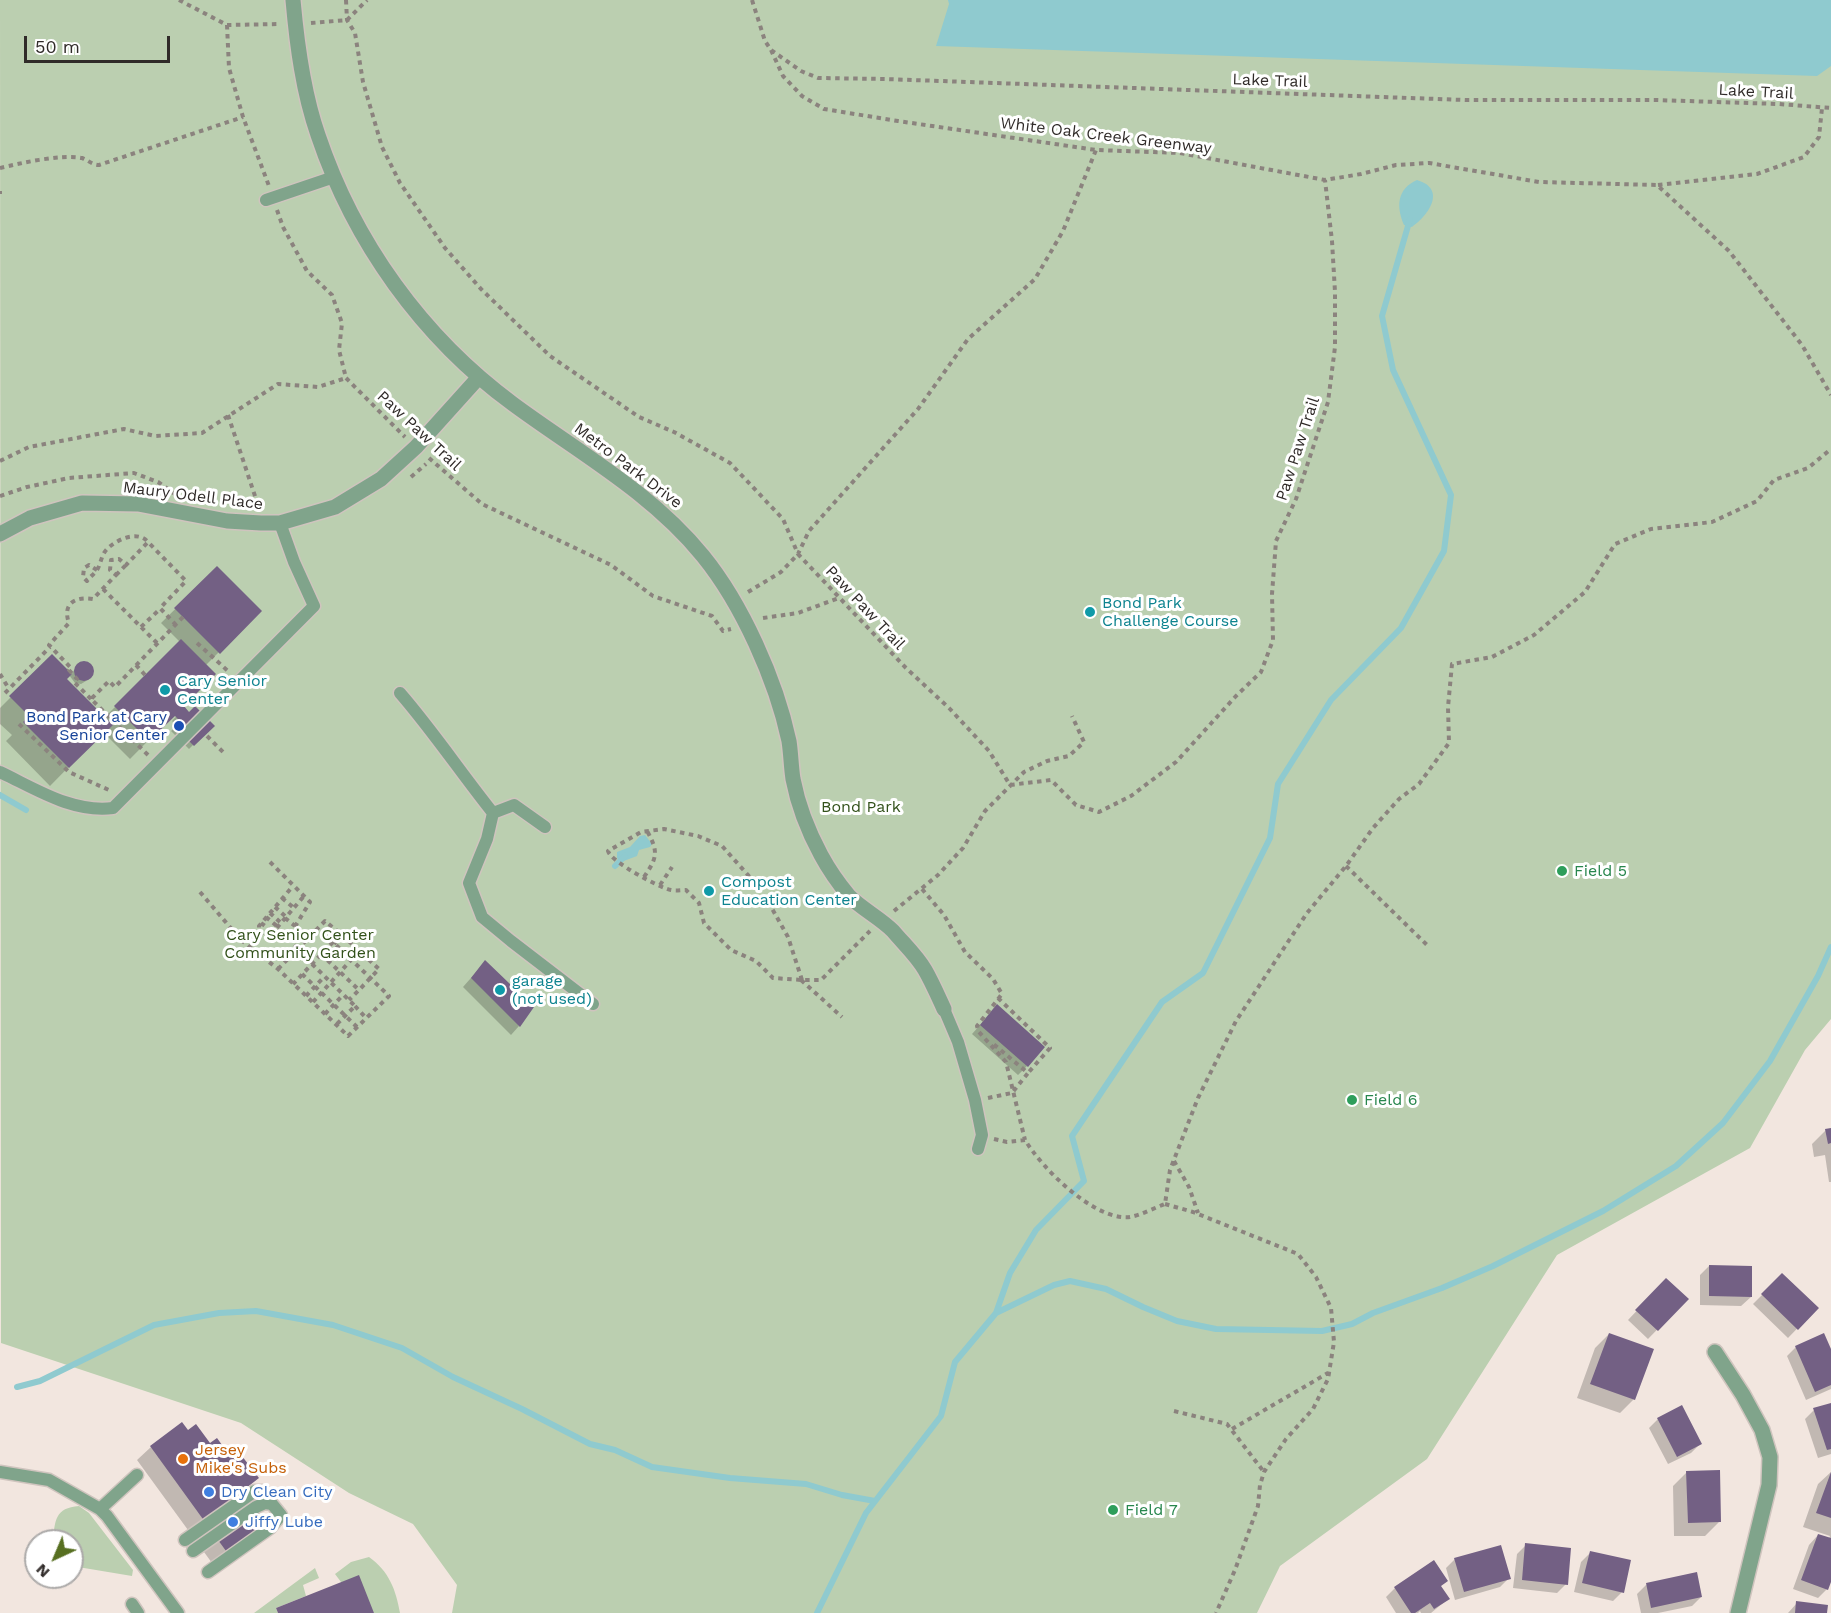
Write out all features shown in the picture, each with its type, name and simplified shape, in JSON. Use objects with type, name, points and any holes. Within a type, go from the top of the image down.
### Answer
[{"type":"street","name":"Metro Park Drive","points":[[293,0],[304,86],[317,134],[334,177],[361,232],[384,271],[434,333],[479,377],[641,495],[676,526],[703,556],[746,623],[780,707],[789,744],[793,779],[805,821],[822,856],[849,895],[890,928],[924,968],[944,1009]]},
{"type":"street","name":"Maury Odell Place","points":[[0,534],[30,518],[82,503],[138,504],[227,521],[280,523],[335,507],[381,478],[416,447],[479,377]]},
{"type":"street","points":[[1716,1352],[1762,1430],[1770,1457],[1769,1485],[1738,1613]]},
{"type":"lane","points":[[266,200],[334,177]]},
{"type":"lane","points":[[0,772],[60,801],[86,809],[113,808],[314,606],[294,562],[280,523]]},
{"type":"lane","points":[[400,693],[432,730],[460,772],[493,813]]},
{"type":"lane","points":[[493,813],[514,805],[545,827]]},
{"type":"lane","points":[[493,813],[487,839],[469,883],[482,917],[593,1004]]},
{"type":"lane","points":[[944,1009],[958,1042],[975,1101],[982,1135],[978,1149]]},
{"type":"lane","points":[[0,1472],[49,1480],[100,1509],[178,1613]]},
{"type":"lane","points":[[100,1509],[137,1475]]},
{"type":"lane","points":[[185,1540],[255,1491],[264,1491],[281,1515],[270,1528],[208,1572]]},
{"type":"lane","points":[[193,1551],[256,1508],[265,1503],[272,1503]]},
{"type":"path","points":[[179,0],[227,25],[347,20],[368,0]]},
{"type":"path","name":"Paw Paw Trail","points":[[346,0],[347,20],[354,33],[363,82],[382,147],[400,183],[445,248],[481,289],[550,356],[639,417],[674,432],[730,463],[783,519],[798,554],[989,751],[1010,785],[1051,780],[1076,805],[1099,812],[1131,796],[1176,762],[1261,672],[1273,640],[1272,594],[1276,541],[1296,499],[1328,402],[1335,347],[1332,241],[1325,180]]},
{"type":"path","points":[[752,0],[765,41],[771,50]]},
{"type":"path","name":"Lake Trail","points":[[771,50],[801,71],[818,78],[1465,100],[1655,100],[1831,108]]},
{"type":"path","name":"White Oak Creek Greenway","points":[[771,50],[783,76],[802,96],[824,109],[1096,150],[1180,153],[1325,180],[1396,165],[1429,163],[1539,182],[1657,185],[1757,174],[1804,157],[1819,137],[1822,108]]},
{"type":"path","points":[[0,168],[23,162],[83,158],[93,165],[99,165],[243,117]]},
{"type":"path","points":[[753,601],[747,593],[781,572],[798,554],[809,531],[918,410],[968,339],[1035,279],[1063,231],[1096,150]]},
{"type":"path","points":[[1657,185],[1729,251],[1802,345],[1831,395]]},
{"type":"path","name":"Paw Paw Trail","points":[[0,461],[29,447],[124,429],[155,436],[202,433],[278,384],[318,387],[346,378],[416,447],[482,504],[611,565],[653,596],[712,616],[723,632],[763,618],[798,613],[839,598]]},
{"type":"path","points":[[228,415],[260,511]]},
{"type":"path","points":[[1165,1204],[1174,1161],[1198,1098],[1236,1021],[1307,913],[1346,866],[1373,828],[1400,799],[1419,784],[1449,743],[1448,707],[1452,664],[1492,657],[1534,635],[1585,592],[1615,544],[1651,529],[1712,522],[1757,501],[1774,480],[1808,468],[1831,449]]},
{"type":"path","points":[[97,570],[105,551],[118,542],[136,535],[144,537],[186,581],[141,627]]},
{"type":"path","points":[[0,674],[7,691],[50,647],[49,645],[69,623],[67,612],[69,606],[75,600],[93,599],[148,543]]},
{"type":"path","points":[[116,575],[110,570],[111,560],[119,559],[126,565]]},
{"type":"path","points":[[103,589],[158,643]]},
{"type":"path","points":[[160,608],[176,625]]},
{"type":"path","points":[[758,610],[763,618]]},
{"type":"path","points":[[91,699],[109,681],[115,687],[183,617]]},
{"type":"path","points":[[197,643],[230,674]]},
{"type":"path","points":[[50,647],[71,668],[69,670],[77,679],[74,682],[148,755]]},
{"type":"path","points":[[136,665],[145,675]]},
{"type":"path","points":[[842,1017],[802,980],[788,937],[770,905],[748,875],[722,846],[683,832],[664,829],[641,832],[608,851],[609,857],[620,865],[670,890],[686,890],[699,903],[704,923],[731,950],[756,961],[773,978],[802,980],[821,980],[862,938],[922,889],[963,848],[985,811],[1023,772],[1047,760],[1069,756],[1084,742],[1072,716]]},
{"type":"path","points":[[19,724],[69,772],[115,792]]},
{"type":"path","points":[[206,735],[223,752]]},
{"type":"path","points":[[140,758],[144,754],[148,755],[155,748]]},
{"type":"path","points":[[644,877],[656,855],[647,831]]},
{"type":"path","points":[[270,862],[310,902],[288,938]]},
{"type":"path","points":[[1346,866],[1427,945]]},
{"type":"path","points":[[660,885],[672,867]]},
{"type":"path","points":[[288,938],[263,937],[259,931],[261,923],[293,886]]},
{"type":"path","points":[[922,889],[944,915],[965,952],[993,979],[1002,994],[976,1026],[1006,1062],[1025,1140],[1036,1159],[1083,1201],[1104,1213],[1129,1217],[1165,1204],[1198,1214],[1298,1254],[1316,1277],[1331,1308],[1334,1342],[1328,1379],[1313,1409],[1286,1439],[1264,1472],[1258,1506],[1235,1570],[1216,1613]]},
{"type":"path","points":[[200,892],[241,940],[278,969],[348,1036],[388,996],[334,944]]},
{"type":"path","points":[[261,923],[273,932],[304,896]]},
{"type":"path","points":[[282,898],[294,908]]},
{"type":"path","points":[[275,907],[295,926]]},
{"type":"path","points":[[270,913],[281,922]]},
{"type":"path","points":[[266,917],[298,949]]},
{"type":"path","points":[[278,969],[324,921],[379,969],[349,1000]]},
{"type":"path","points":[[293,984],[342,935]]},
{"type":"path","points":[[321,954],[359,990]]},
{"type":"path","points":[[313,1002],[351,960]]},
{"type":"path","points":[[312,964],[366,1018]]},
{"type":"path","points":[[302,974],[357,1027]]},
{"type":"path","points":[[306,996],[324,977]]},
{"type":"path","points":[[325,1014],[343,995]]},
{"type":"path","points":[[975,1101],[1012,1093],[1050,1048],[998,998]]},
{"type":"path","points":[[336,1025],[355,1006]]},
{"type":"path","points":[[979,1032],[1028,1074]]},
{"type":"path","points":[[982,1135],[1007,1143],[1025,1140]]},
{"type":"path","points":[[1174,1161],[1189,1187],[1198,1214]]},
{"type":"path","points":[[1232,1430],[1329,1372]]},
{"type":"path","points":[[1174,1411],[1227,1424],[1264,1472]]},
{"type":"green space","name":"Bond Park","points":[[0,0],[1831,0],[1831,1019],[1805,1050],[1750,1148],[1557,1255],[1427,1459],[1280,1566],[1257,1613],[452,1613],[457,1585],[413,1524],[349,1493],[241,1423],[1,1343]]},
{"type":"green space","points":[[79,1506],[89,1513],[133,1570],[132,1576],[84,1568],[84,1529],[55,1529],[58,1516],[71,1507]]},
{"type":"green space","points":[[369,1557],[387,1575],[400,1613],[374,1613],[335,1574],[351,1562]]},
{"type":"green space","points":[[315,1568],[319,1578],[303,1585],[306,1596],[276,1608],[278,1613],[254,1613]]},
{"type":"water","points":[[948,0],[1831,0],[1831,66],[1817,76],[936,46],[949,4]]},
{"type":"water","points":[[1417,180],[1431,189],[1433,196],[1429,209],[1412,227],[1404,225],[1399,205],[1405,188]]},
{"type":"water","points":[[645,835],[652,844],[650,847],[639,850],[637,856],[621,862],[617,858],[617,852],[630,847],[640,836]]},
{"type":"building","points":[[217,566],[262,611],[220,654],[174,608]]},
{"type":"building","name":"Cary Senior Center","points":[[181,639],[216,674],[184,706],[189,712],[195,706],[215,726],[194,746],[174,726],[180,721],[175,716],[149,741],[114,706]]},
{"type":"building","points":[[52,654],[72,674],[67,679],[113,725],[69,768],[23,722],[29,716],[9,696]]},
{"type":"building","points":[[84,661],[91,664],[94,671],[91,678],[84,681],[77,678],[74,671],[77,664]]},
{"type":"building","name":"garage (not used)","points":[[485,960],[534,1007],[520,1027],[471,978]]},
{"type":"building","points":[[997,1004],[1045,1047],[1028,1067],[980,1025]]},
{"type":"building","points":[[1831,1128],[1831,1143],[1828,1144],[1825,1129]]},
{"type":"building","points":[[1709,1265],[1752,1266],[1752,1297],[1709,1296]]},
{"type":"building","points":[[1782,1273],[1819,1308],[1798,1330],[1761,1294]]},
{"type":"building","points":[[1666,1278],[1689,1299],[1658,1331],[1635,1310]]},
{"type":"building","points":[[1609,1333],[1654,1349],[1635,1400],[1590,1384]]},
{"type":"building","points":[[1824,1333],[1831,1349],[1831,1385],[1815,1392],[1795,1346]]},
{"type":"building","points":[[1831,1403],[1831,1449],[1827,1450],[1813,1408]]},
{"type":"building","points":[[1682,1405],[1702,1444],[1677,1457],[1657,1418]]},
{"type":"building","points":[[182,1422],[188,1430],[196,1424],[210,1443],[217,1438],[230,1456],[238,1451],[259,1478],[241,1492],[264,1524],[226,1551],[150,1446]]},
{"type":"building","points":[[1720,1470],[1721,1522],[1688,1523],[1686,1471]]},
{"type":"building","points":[[1831,1472],[1831,1518],[1816,1513]]},
{"type":"building","points":[[1818,1534],[1831,1538],[1831,1582],[1828,1590],[1801,1580]]},
{"type":"building","points":[[1525,1543],[1571,1548],[1568,1585],[1522,1580]]},
{"type":"building","points":[[1501,1545],[1511,1579],[1464,1592],[1454,1558]]},
{"type":"building","points":[[1590,1551],[1631,1560],[1624,1593],[1582,1583]]},
{"type":"building","points":[[1434,1560],[1448,1581],[1441,1586],[1450,1599],[1434,1609],[1430,1603],[1415,1613],[1411,1613],[1394,1587]]},
{"type":"building","points":[[1697,1572],[1702,1597],[1651,1608],[1646,1583]]},
{"type":"building","points":[[359,1575],[374,1613],[278,1613],[276,1608]]},
{"type":"building","points":[[1796,1601],[1828,1605],[1827,1613],[1795,1613]]},
{"type":"waterway","points":[[817,1613],[866,1513],[941,1416],[955,1362],[996,1313],[1010,1273],[1036,1230],[1084,1181],[1072,1136],[1162,1002],[1203,973],[1270,838],[1278,784],[1331,700],[1401,628],[1444,551],[1451,495],[1393,370],[1382,316],[1410,219]]},
{"type":"waterway","points":[[0,795],[26,810]]},
{"type":"waterway","points":[[615,866],[625,856]]},
{"type":"waterway","points":[[996,1313],[1054,1285],[1070,1281],[1106,1289],[1177,1321],[1216,1329],[1322,1331],[1352,1324],[1373,1313],[1442,1288],[1493,1266],[1603,1211],[1676,1166],[1723,1123],[1770,1061],[1818,976],[1831,947]]},
{"type":"waterway","points":[[17,1387],[40,1381],[154,1325],[219,1313],[256,1311],[333,1325],[402,1348],[453,1377],[590,1444],[615,1450],[652,1467],[730,1478],[806,1484],[842,1495],[875,1501]]},
{"type":"place","name":"Bond Park Challenge Course","points":[[1090,612]]},
{"type":"place","name":"Cary Senior Center","points":[[165,690]]},
{"type":"place","name":"Bond Park at Cary Senior Center","points":[[179,726]]},
{"type":"place","name":"Field 5","points":[[1562,871]]},
{"type":"place","name":"Compost Education Center","points":[[709,891]]},
{"type":"place","name":"garage (not used)","points":[[500,990]]},
{"type":"place","name":"Field 6","points":[[1352,1100]]},
{"type":"place","name":"Jersey Mike's Subs","points":[[183,1459]]},
{"type":"place","name":"Dry Clean City","points":[[209,1492]]},
{"type":"place","name":"Field 7","points":[[1113,1510]]},
{"type":"place","name":"Jiffy Lube","points":[[233,1522]]},
{"type":"park label","name":"Cary Senior Center Community Garden","points":[[300,944]]}]
